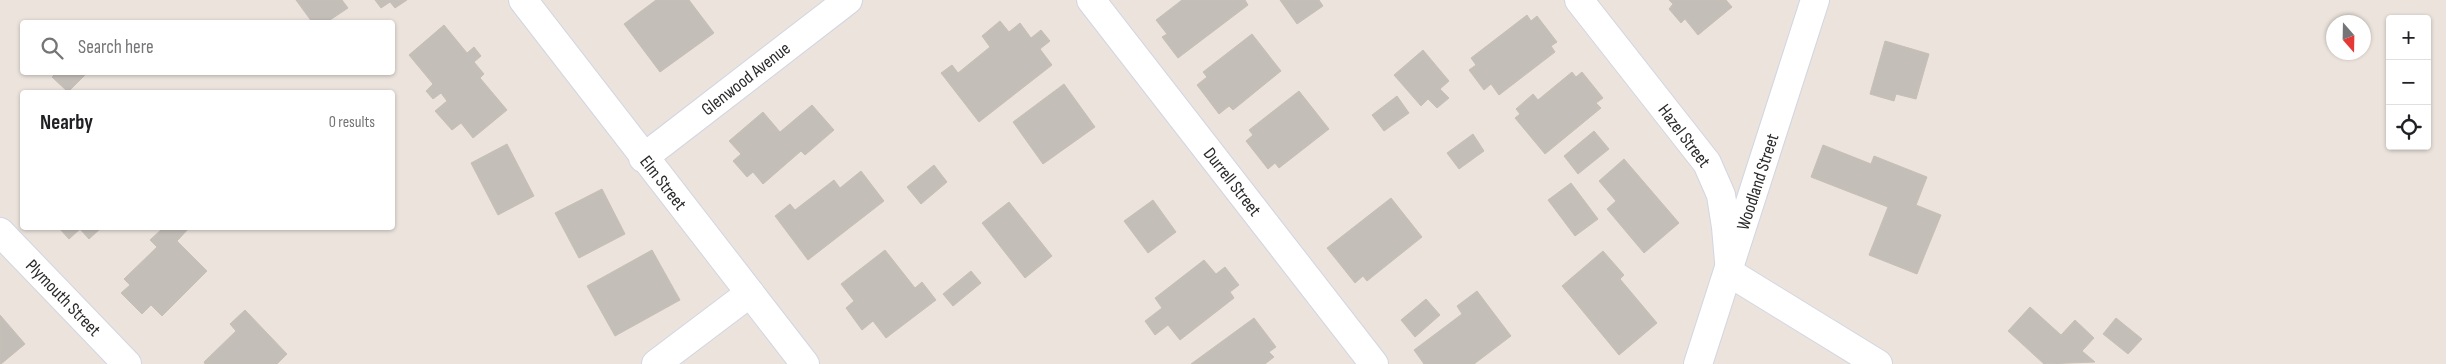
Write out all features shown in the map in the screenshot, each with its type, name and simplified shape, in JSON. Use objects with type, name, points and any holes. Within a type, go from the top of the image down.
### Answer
[{"type":"street","name":"Elm Street","points":[[523,0],[643,158],[806,364]]},
{"type":"street","name":"Glenwood Avenue","points":[[643,158],[848,0]]},
{"type":"street","name":"Durrell Street","points":[[1091,0],[1374,364]]},
{"type":"street","name":"Hazel Street","points":[[1579,0],[1708,163],[1721,195],[1730,273]]},
{"type":"street","name":"Woodland Street","points":[[1698,364],[1730,273],[1815,0]]},
{"type":"street","name":"Plymouth Street","points":[[0,232],[126,364]]},
{"type":"street","points":[[1730,273],[1878,364]]},
{"type":"street","points":[[656,364],[750,293]]},
{"type":"building","points":[[296,0],[342,0],[348,8],[330,20],[311,20]]},
{"type":"building","points":[[375,0],[407,0],[395,8],[390,2],[381,8]]},
{"type":"building","points":[[656,0],[689,0],[714,33],[660,72],[624,24]]},
{"type":"building","points":[[1182,0],[1245,0],[1248,5],[1178,58],[1162,37],[1167,34],[1156,20]]},
{"type":"building","points":[[1280,0],[1319,0],[1323,6],[1297,24]]},
{"type":"building","points":[[1669,0],[1726,0],[1732,7],[1698,35],[1685,19],[1681,23],[1669,9],[1673,4]]},
{"type":"building","points":[[1527,15],[1531,21],[1537,16],[1557,42],[1551,46],[1555,52],[1499,95],[1491,84],[1484,90],[1469,70],[1476,65],[1471,58]]},
{"type":"building","points":[[1000,21],[1009,32],[1020,23],[1031,38],[1041,30],[1050,41],[1040,49],[1052,65],[979,122],[941,73],[952,65],[958,73],[990,47],[982,36]]},
{"type":"building","points":[[444,25],[467,53],[474,47],[481,56],[474,62],[484,74],[480,78],[507,110],[473,138],[461,123],[452,130],[435,111],[447,101],[441,93],[433,99],[426,91],[433,84],[409,55]]},
{"type":"building","points":[[1252,34],[1281,71],[1233,110],[1229,106],[1219,114],[1197,85],[1207,77],[1203,72]]},
{"type":"building","points":[[1885,41],[1929,54],[1916,99],[1896,94],[1894,101],[1870,94]]},
{"type":"building","points":[[1423,50],[1449,81],[1440,89],[1449,98],[1437,108],[1428,99],[1421,106],[1394,75]]},
{"type":"building","points":[[1572,72],[1576,77],[1582,72],[1603,98],[1596,103],[1601,108],[1545,154],[1515,118],[1520,114],[1516,109],[1533,94],[1538,100]]},
{"type":"building","points":[[54,75],[85,75],[70,90],[66,90],[52,77]]},
{"type":"building","points":[[1064,84],[1095,127],[1043,164],[1013,122]]},
{"type":"building","points":[[1299,91],[1329,129],[1279,168],[1275,163],[1268,169],[1246,141],[1253,135],[1249,130]]},
{"type":"building","points":[[1397,96],[1409,113],[1384,131],[1372,115]]},
{"type":"building","points":[[812,105],[834,130],[805,155],[801,151],[763,184],[753,172],[747,177],[733,161],[741,154],[729,141],[763,112],[780,132]]},
{"type":"building","points":[[1594,131],[1609,149],[1578,174],[1564,156]]},
{"type":"building","points":[[1473,134],[1484,151],[1459,169],[1447,153]]},
{"type":"building","points":[[507,144],[534,196],[498,215],[471,163]]},
{"type":"building","points":[[1823,145],[1871,164],[1874,156],[1927,177],[1916,205],[1941,215],[1917,274],[1869,255],[1888,207],[1811,177]]},
{"type":"building","points":[[1624,159],[1679,223],[1644,253],[1607,209],[1616,201],[1599,181]]},
{"type":"building","points":[[934,165],[947,182],[921,204],[907,187]]},
{"type":"building","points":[[861,171],[884,201],[808,260],[775,216],[790,204],[795,210],[834,180],[840,188]]},
{"type":"building","points":[[1571,183],[1598,219],[1575,236],[1548,200]]},
{"type":"building","points":[[602,189],[625,234],[579,258],[555,213]]},
{"type":"building","points":[[1391,198],[1422,237],[1367,281],[1363,276],[1355,283],[1327,248]]},
{"type":"building","points":[[1153,200],[1176,232],[1148,253],[1124,221]]},
{"type":"building","points":[[1009,202],[1052,256],[1025,278],[982,223]]},
{"type":"building","points":[[61,230],[79,230],[69,239]]},
{"type":"building","points":[[81,230],[99,230],[89,239]]},
{"type":"building","points":[[161,230],[187,230],[177,241],[207,271],[162,316],[151,305],[142,314],[121,293],[130,285],[124,279],[157,247],[150,240]]},
{"type":"building","points":[[652,250],[680,300],[615,336],[587,286]]},
{"type":"building","points":[[885,250],[915,288],[922,282],[936,300],[886,338],[873,321],[862,330],[846,308],[854,301],[841,284]]},
{"type":"building","points":[[1603,251],[1624,275],[1620,279],[1657,323],[1619,355],[1562,286]]},
{"type":"building","points":[[1204,260],[1216,274],[1225,267],[1239,285],[1230,292],[1234,298],[1180,340],[1168,325],[1155,335],[1145,321],[1162,308],[1155,298]]},
{"type":"building","points":[[971,271],[981,283],[953,306],[943,294]]},
{"type":"building","points":[[1477,291],[1511,336],[1474,364],[1424,364],[1414,350],[1462,314],[1457,306]]},
{"type":"building","points":[[1426,299],[1440,315],[1415,337],[1401,320]]},
{"type":"building","points":[[2030,307],[2061,335],[2075,320],[2094,338],[2082,351],[2095,362],[2044,364],[2008,331]]},
{"type":"building","points":[[245,310],[287,354],[277,364],[205,364],[204,362],[236,331],[230,324]]},
{"type":"building","points":[[0,315],[25,344],[1,364],[0,364]]},
{"type":"building","points":[[1254,318],[1276,347],[1269,352],[1274,357],[1265,364],[1191,364]]},
{"type":"building","points":[[2116,318],[2142,339],[2128,354],[2103,334]]}]
